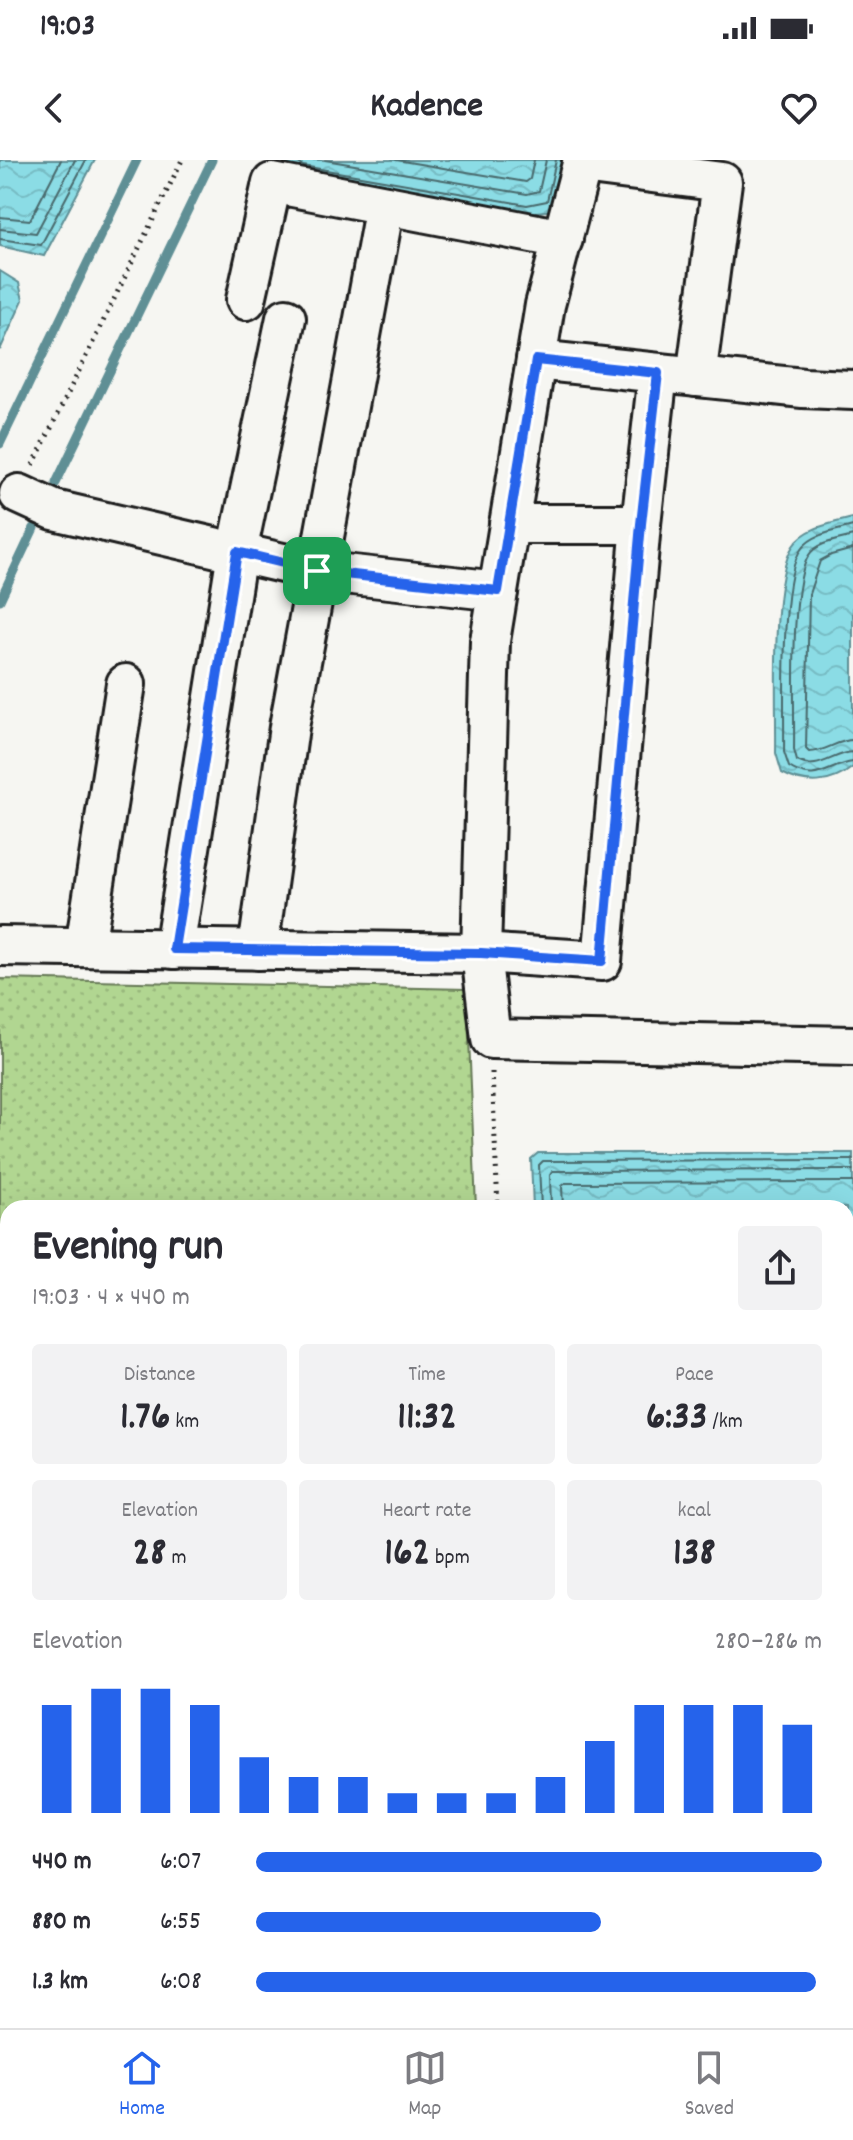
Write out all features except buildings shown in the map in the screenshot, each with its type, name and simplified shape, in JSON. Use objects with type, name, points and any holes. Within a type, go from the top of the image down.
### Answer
[{"type":"street","points":[[696,377],[722,182],[583,162],[545,305],[490,641],[481,953],[491,1039],[853,1046]]},
{"type":"street","points":[[246,300],[272,183],[563,239]]},
{"type":"street","points":[[258,950],[289,727],[385,205]]},
{"type":"street","points":[[174,949],[237,552],[286,318]]},
{"type":"street","points":[[536,360],[803,388],[853,390]]},
{"type":"street","points":[[0,946],[481,953],[602,961],[641,524],[658,373]]},
{"type":"street","points":[[19,494],[54,510],[317,571],[498,591]]},
{"type":"street","points":[[509,524],[641,524]]},
{"type":"street","points":[[85,947],[126,684]]},
{"type":"path","points":[[19,494],[182,160]]},
{"type":"path","points":[[491,1039],[498,1200]]},
{"type":"green space","points":[[0,979],[467,989],[476,1200],[0,1200]]},
{"type":"water","points":[[0,160],[95,160],[44,256],[0,246]]},
{"type":"water","points":[[283,160],[565,160],[554,210],[527,213],[299,174]]},
{"type":"water","points":[[0,271],[19,283],[23,300],[0,350]]},
{"type":"water","points":[[853,518],[853,767],[836,777],[809,782],[782,773],[776,753],[776,645],[781,587],[786,563],[798,540],[820,527]]},
{"type":"water","points":[[538,1153],[853,1153],[853,1200],[533,1200],[531,1159]]},
{"type":"waterway","points":[[0,444],[137,160]]},
{"type":"waterway","points":[[56,483],[212,160]]},
{"type":"waterway","points":[[0,600],[34,528]]},
{"type":"route","points":[[536,360],[658,373],[641,524],[602,961],[481,953],[174,949],[237,552],[317,571],[498,591],[536,360]]}]
